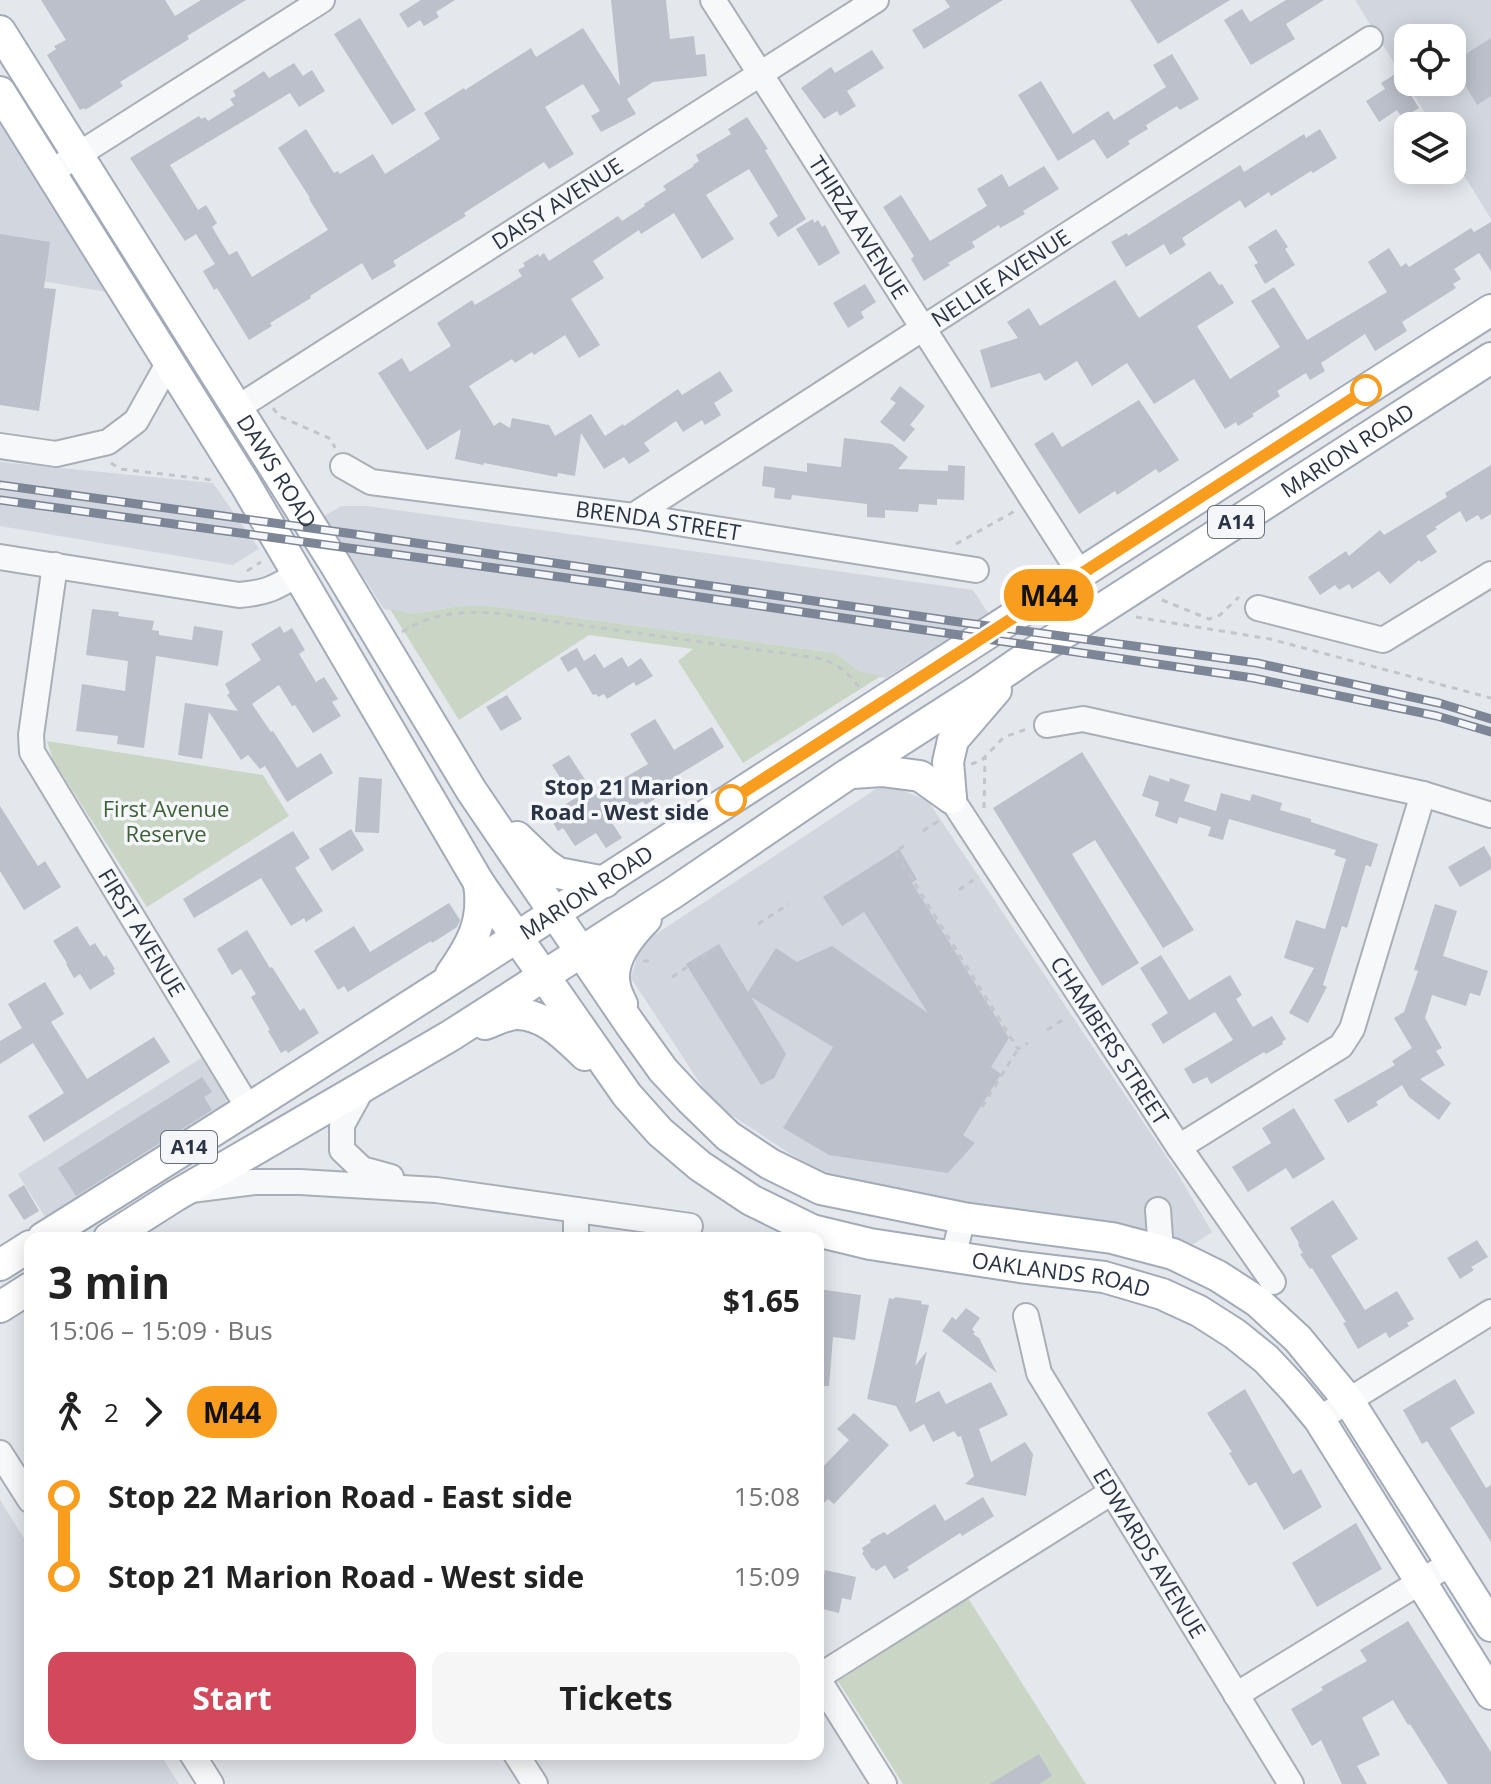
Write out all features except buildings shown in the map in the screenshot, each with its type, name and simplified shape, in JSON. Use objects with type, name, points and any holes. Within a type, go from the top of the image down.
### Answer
[{"type":"main road","name":"DAWS ROAD","points":[[0,31],[79,155],[249,400],[335,564],[471,790],[580,952]]},
{"type":"main road","name":"DAWS ROAD","points":[[0,92],[245,484],[479,883],[544,975]]},
{"type":"main road","name":"MARION ROAD","points":[[53,1232],[605,882],[1491,310]]},
{"type":"main road","name":"MARION ROAD","points":[[118,1232],[183,1191],[450,1036],[673,893],[1024,659],[1491,358]]},
{"type":"main road","points":[[947,808],[948,762],[953,740],[1024,659]]},
{"type":"main road","points":[[848,774],[882,771],[920,776],[947,808]]},
{"type":"main road","points":[[471,790],[534,854],[558,873],[605,882]]},
{"type":"main road","points":[[442,986],[468,950],[476,931],[481,915],[479,883]]},
{"type":"main road","points":[[630,1024],[614,985],[614,965],[636,929],[673,893]]},
{"type":"main road","name":"OAKLANDS ROAD","points":[[580,952],[663,1070],[728,1136],[770,1164],[821,1189],[963,1218],[1112,1238],[1173,1254],[1218,1276],[1258,1302],[1298,1339],[1348,1400],[1491,1626]]},
{"type":"main road","name":"OAKLANDS ROAD","points":[[544,975],[627,1095],[660,1132],[751,1200],[820,1232]]},
{"type":"main road","points":[[450,1036],[513,1014],[532,1015],[561,1032],[627,1095]]},
{"type":"main road","name":"OAKLANDS ROAD","points":[[824,1233],[870,1244],[1104,1277],[1162,1294],[1199,1311],[1235,1334],[1275,1369],[1319,1419],[1491,1694]]},
{"type":"main road","points":[[0,1265],[24,1250]]},
{"type":"main road","points":[[0,1307],[24,1292]]},
{"type":"street","points":[[51,172],[322,0]]},
{"type":"street","name":"THIRZA AVENUE","points":[[713,0],[1081,575]]},
{"type":"street","name":"DAISY AVENUE","points":[[249,400],[876,0]]},
{"type":"street","name":"NELLIE AVENUE","points":[[633,516],[1370,39]]},
{"type":"street","points":[[0,446],[56,454],[98,444],[136,421],[169,362]]},
{"type":"street","name":"BRENDA STREET","points":[[343,466],[371,482],[633,516],[976,570]]},
{"type":"street","points":[[0,557],[239,595],[272,590],[298,574]]},
{"type":"street","name":"FIRST AVENUE","points":[[55,565],[31,735],[32,752],[249,1109]]},
{"type":"street","points":[[1251,601],[1383,640],[1491,574]]},
{"type":"street","points":[[1047,725],[1083,719],[1423,794],[1491,815]]},
{"type":"street","points":[[1179,1147],[1341,1046],[1352,1029],[1423,794]]},
{"type":"street","name":"CHAMBERS STREET","points":[[947,808],[1273,1282]]},
{"type":"street","points":[[363,1087],[342,1125],[342,1150],[362,1169],[436,1190]]},
{"type":"street","points":[[183,1191],[254,1182],[436,1190],[690,1226]]},
{"type":"street","points":[[576,1210],[576,1232]]},
{"type":"street","points":[[1158,1210],[1161,1251]]},
{"type":"street","points":[[953,1257],[963,1218]]},
{"type":"street","points":[[1319,1419],[1491,1312]]},
{"type":"street","name":"EDWARDS AVENUE","points":[[1026,1316],[1039,1373],[1291,1784]]},
{"type":"street","points":[[0,1453],[24,1491]]},
{"type":"street","points":[[824,1674],[1112,1492]]},
{"type":"street","points":[[1236,1695],[1451,1563]]},
{"type":"street","points":[[824,1688],[884,1784]]},
{"type":"street","points":[[196,1760],[211,1784]]},
{"type":"street","points":[[520,1760],[535,1784]]},
{"type":"path","points":[[249,400],[331,439],[343,466]]},
{"type":"path","points":[[98,444],[120,469],[245,484]]},
{"type":"path","points":[[924,562],[1034,501]]},
{"type":"path","points":[[1161,600],[1209,619],[1251,601]]},
{"type":"path","points":[[396,637],[440,615],[493,613],[828,660],[850,674],[860,688],[870,691]]},
{"type":"path","points":[[1136,617],[1270,639],[1491,698]]},
{"type":"path","points":[[959,763],[972,764],[985,757],[1009,734],[1047,725]]},
{"type":"path","points":[[984,820],[985,757]]},
{"type":"path","points":[[923,831],[947,808]]},
{"type":"path","points":[[904,846],[895,852],[1018,1049]]},
{"type":"path","points":[[959,890],[984,873]]},
{"type":"path","points":[[758,924],[789,904]]},
{"type":"path","points":[[672,977],[714,950]]},
{"type":"path","points":[[1047,1030],[1072,1013]]},
{"type":"path","points":[[982,1107],[1018,1049],[1028,1043]]},
{"type":"shaded area","points":[[1355,0],[1491,0],[1491,219],[1466,179],[1466,112],[1424,112],[1414,96],[1466,96],[1466,24],[1394,24],[1394,63]]},
{"type":"shaded area","points":[[0,113],[111,291],[0,274]]},
{"type":"shaded area","points":[[0,462],[213,483],[259,549],[232,565],[0,526]]},
{"type":"shaded area","points":[[342,506],[367,506],[973,590],[988,613],[886,678],[860,673],[835,653],[489,606],[459,606],[413,614],[384,609],[324,516]]},
{"type":"shaded area","points":[[885,783],[928,801],[1176,1171],[1212,1232],[1183,1251],[833,1182],[713,1103],[631,978],[641,944]]},
{"type":"shaded area","points":[[206,1055],[229,1091],[224,1109],[47,1220],[18,1174]]},
{"type":"shaded area","points":[[0,1500],[24,1538],[24,1760],[164,1760],[179,1784],[0,1784]]},
{"type":"green space","points":[[459,606],[489,606],[835,653],[860,672],[881,676],[743,763],[678,661],[693,649],[589,635],[459,720],[390,609],[413,614]]},
{"type":"green space","name":"First Avenue Reserve","points":[[47,741],[263,775],[289,816],[147,907],[53,760]]},
{"type":"green space","points":[[968,1598],[1086,1784],[903,1784],[838,1681]]},
{"type":"railway","points":[[0,485],[1257,663],[1439,703],[1491,719]]},
{"type":"railway","points":[[0,500],[611,584],[1253,678],[1437,716],[1491,732]]},
{"type":"bus line","name":"M44","points":[[731,800],[1366,390]]},
{"type":"place","name":"Stop 21 Marion Road - West side","points":[[731,800]]}]
